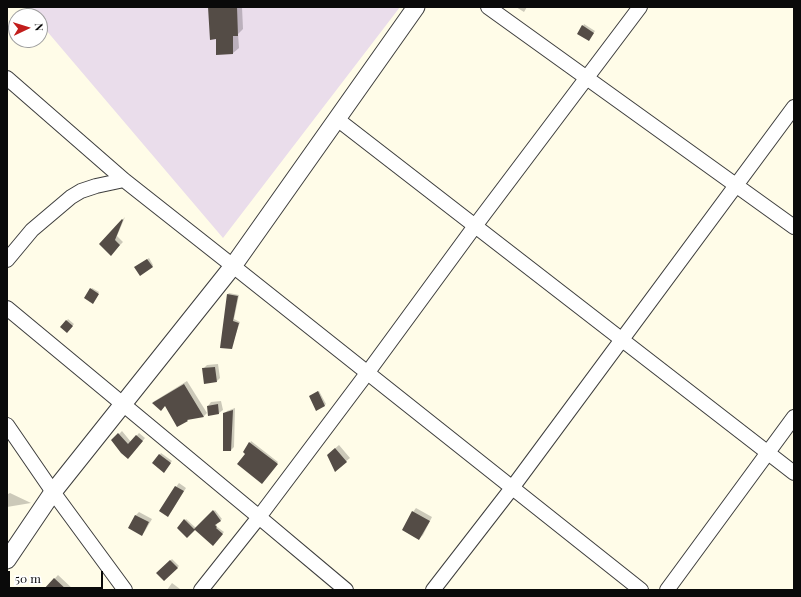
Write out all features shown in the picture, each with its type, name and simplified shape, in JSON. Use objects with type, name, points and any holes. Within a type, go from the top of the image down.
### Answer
[{"type":"street","points":[[7,560],[53,492],[233,266],[416,7]]},
{"type":"street","points":[[488,7],[794,227]]},
{"type":"street","points":[[201,590],[259,517],[586,77],[640,7]]},
{"type":"street","points":[[7,78],[124,180],[641,590]]},
{"type":"street","points":[[433,590],[512,488],[794,107]]},
{"type":"street","points":[[337,120],[794,473]]},
{"type":"street","points":[[7,260],[32,230],[71,197],[81,191],[96,186],[124,180]]},
{"type":"street","points":[[7,308],[346,590]]},
{"type":"street","points":[[667,590],[794,417]]},
{"type":"street","points":[[7,425],[53,492],[126,590]]},
{"type":"shaded area","points":[[27,7],[400,7],[223,238],[48,32],[48,8]]},
{"type":"building","points":[[208,7],[237,7],[238,36],[233,36],[233,54],[216,55],[216,39],[210,40]]},
{"type":"building","points":[[582,25],[594,33],[589,41],[577,34]]},
{"type":"building","points":[[122,219],[123,220],[115,240],[120,245],[111,256],[99,244]]},
{"type":"building","points":[[147,259],[153,267],[140,276],[134,267]]},
{"type":"building","points":[[90,288],[99,294],[93,304],[84,298]]},
{"type":"building","points":[[227,294],[238,296],[233,321],[239,323],[232,349],[220,348]]},
{"type":"building","points":[[66,320],[73,326],[67,333],[60,327]]},
{"type":"building","points":[[215,367],[217,382],[204,384],[202,368]]},
{"type":"building","points":[[184,384],[204,417],[187,420],[188,421],[177,427],[165,406],[161,411],[152,403]]},
{"type":"building","points":[[318,391],[325,406],[316,411],[309,396]]},
{"type":"building","points":[[218,404],[219,414],[208,416],[207,406]]},
{"type":"building","points":[[233,410],[231,451],[223,451],[223,413]]},
{"type":"building","points":[[118,433],[128,444],[136,435],[143,441],[128,459],[121,453],[111,440]]},
{"type":"building","points":[[249,442],[278,464],[262,484],[237,464],[245,454],[243,452]]},
{"type":"building","points":[[335,448],[347,462],[335,472],[327,455]]},
{"type":"building","points":[[159,454],[171,463],[164,473],[152,463]]},
{"type":"building","points":[[175,486],[184,491],[168,517],[159,511]]},
{"type":"building","points":[[213,510],[221,521],[215,525],[217,527],[216,528],[223,534],[213,546],[195,530],[187,538],[177,528],[184,519],[194,529]]},
{"type":"building","points":[[412,511],[430,521],[419,540],[402,530]]},
{"type":"building","points":[[135,515],[149,522],[142,536],[128,528]]},
{"type":"building","points":[[170,560],[178,568],[164,581],[156,573]]},
{"type":"building","points":[[54,578],[67,590],[43,590]]}]
